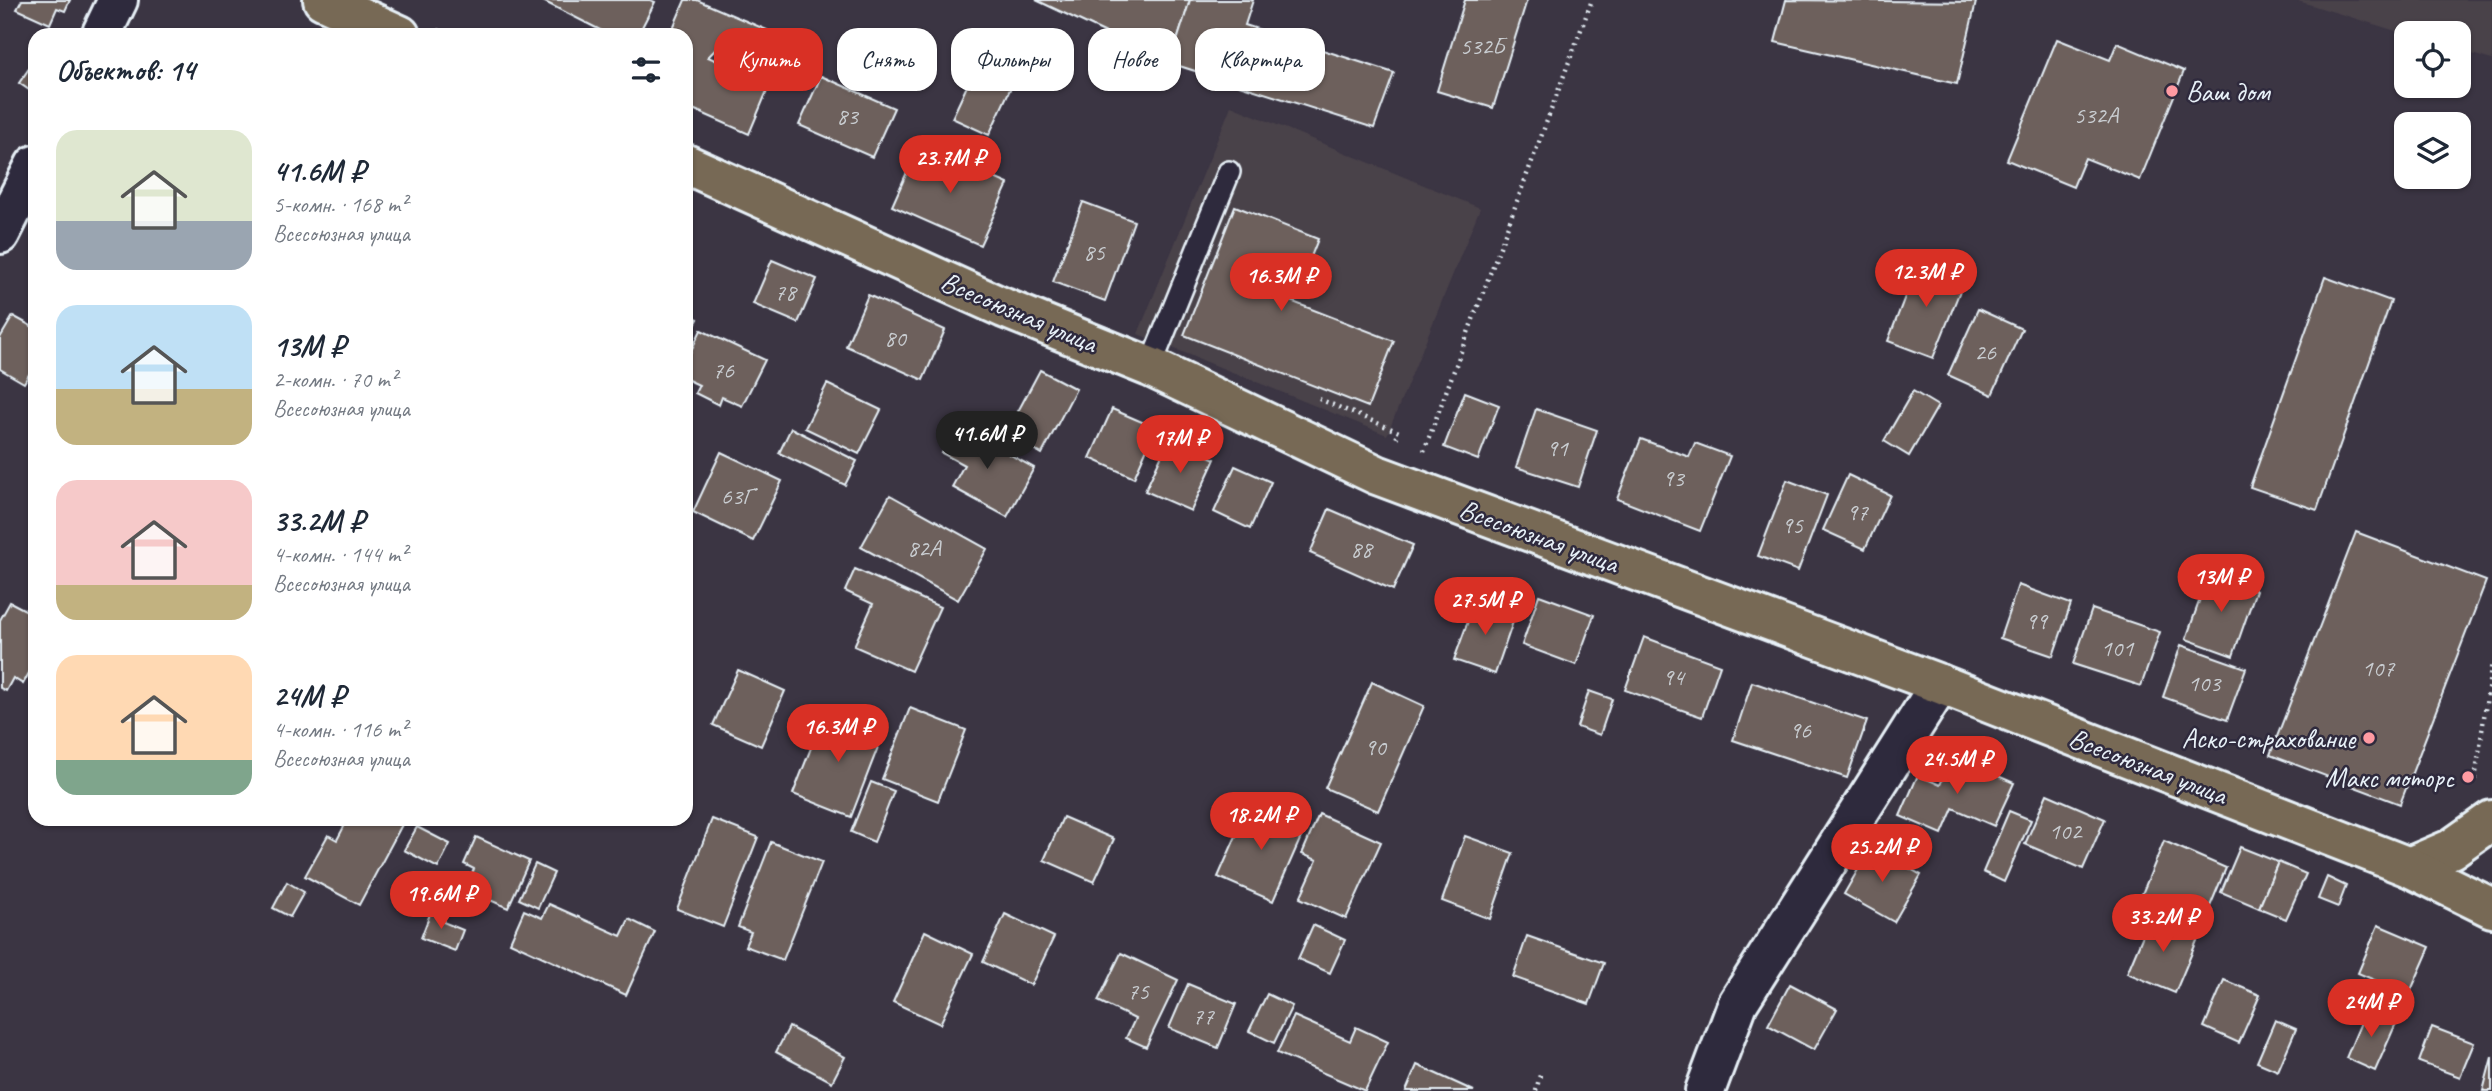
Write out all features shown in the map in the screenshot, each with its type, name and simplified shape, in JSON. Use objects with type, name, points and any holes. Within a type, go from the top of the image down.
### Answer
[{"type":"main road","points":[[323,0],[385,28]]},
{"type":"main road","name":"Всесоюзная улица","points":[[693,167],[1004,308],[1150,367],[1364,470],[1940,684],[2409,867],[2492,908]]},
{"type":"main road","points":[[2409,867],[2451,849],[2492,820]]},
{"type":"main road","name":"Всесоюзная улица","points":[[2409,867],[2492,880]]},
{"type":"street","points":[[104,28],[118,0]]},
{"type":"street","points":[[0,234],[28,178]]},
{"type":"street","points":[[1705,1091],[1738,1003],[1940,684]]},
{"type":"lane","points":[[1150,367],[1229,172]]},
{"type":"path","points":[[1410,488],[1592,0]]},
{"type":"path","points":[[1536,1091],[1541,1071]]},
{"type":"shaded area","points":[[2295,0],[2492,0],[2492,60],[2471,54],[2471,21],[2394,21],[2394,30]]},
{"type":"shaded area","points":[[1231,106],[1480,208],[1387,435],[1138,334]]},
{"type":"building","points":[[22,0],[70,0],[65,11],[57,8],[50,24],[17,9]]},
{"type":"building","points":[[541,0],[655,2],[642,28],[596,28]]},
{"type":"building","points":[[685,0],[697,0],[762,28],[714,28],[714,51],[708,57],[714,60],[714,91],[767,91],[749,134],[693,109],[693,28],[673,28]]},
{"type":"building","points":[[1036,0],[1190,0],[1181,28],[1096,28]]},
{"type":"building","points":[[1190,0],[1253,0],[1245,25],[1254,28],[1195,28],[1195,71],[1181,67],[1181,28]]},
{"type":"building","points":[[1465,0],[1527,0],[1493,108],[1437,91]]},
{"type":"building","points":[[1786,0],[1976,2],[1957,84],[1775,42]]},
{"type":"building","points":[[2057,39],[2110,60],[2117,43],[2184,71],[2140,180],[2085,158],[2073,187],[2007,160]]},
{"type":"building","points":[[1325,51],[1394,73],[1374,128],[1258,91],[1325,91]]},
{"type":"building","points":[[28,70],[28,89],[19,83]]},
{"type":"building","points":[[823,77],[837,83],[837,91],[855,91],[894,108],[872,157],[799,125],[814,91],[823,91]]},
{"type":"building","points":[[965,91],[1009,91],[989,135],[952,118]]},
{"type":"building","points":[[919,145],[1008,184],[980,245],[892,206]]},
{"type":"building","points":[[1083,202],[1134,221],[1105,301],[1053,282]]},
{"type":"building","points":[[1235,206],[1318,239],[1293,302],[1394,341],[1368,407],[1184,335]]},
{"type":"building","points":[[772,260],[817,279],[798,323],[753,304]]},
{"type":"building","points":[[1919,260],[1965,278],[1933,358],[1888,341]]},
{"type":"building","points":[[2325,277],[2391,301],[2317,510],[2250,487]]},
{"type":"building","points":[[868,295],[945,330],[923,380],[846,346]]},
{"type":"building","points":[[1978,309],[2022,329],[1992,395],[1948,375]]},
{"type":"building","points":[[13,316],[28,324],[28,376],[24,383],[0,369],[0,338]]},
{"type":"building","points":[[701,330],[765,360],[742,406],[722,397],[719,405],[695,393],[699,385],[693,382],[693,347]]},
{"type":"building","points":[[1040,370],[1076,389],[1042,454],[1006,434]]},
{"type":"building","points":[[827,384],[881,410],[859,454],[805,428]]},
{"type":"building","points":[[1913,391],[1938,406],[1909,456],[1884,441]]},
{"type":"building","points":[[1465,392],[1499,405],[1478,460],[1444,447]]},
{"type":"building","points":[[1112,409],[1156,428],[1134,478],[1090,458]]},
{"type":"building","points":[[1536,409],[1597,430],[1578,487],[1516,467]]},
{"type":"building","points":[[957,425],[1034,468],[1007,517],[952,487],[964,465],[942,453]]},
{"type":"building","points":[[791,428],[857,461],[845,485],[779,453]]},
{"type":"building","points":[[1169,439],[1215,459],[1191,511],[1145,491]]},
{"type":"building","points":[[1641,439],[1689,457],[1695,443],[1730,456],[1700,531],[1617,499]]},
{"type":"building","points":[[721,452],[782,481],[753,541],[693,512]]},
{"type":"building","points":[[1235,466],[1271,482],[1250,529],[1214,512]]},
{"type":"building","points":[[1848,475],[1890,495],[1865,549],[1823,530]]},
{"type":"building","points":[[1787,480],[1827,495],[1798,571],[1758,556]]},
{"type":"building","points":[[890,495],[987,549],[958,600],[861,547]]},
{"type":"building","points":[[1329,509],[1413,545],[1393,590],[1310,553]]},
{"type":"building","points":[[2356,532],[2486,581],[2400,804],[2270,755]]},
{"type":"building","points":[[855,569],[940,607],[911,671],[854,646],[873,604],[845,591]]},
{"type":"building","points":[[2209,573],[2256,590],[2233,656],[2186,639]]},
{"type":"building","points":[[2018,585],[2071,604],[2053,656],[2000,638]]},
{"type":"building","points":[[1539,595],[1594,615],[1576,665],[1522,645]]},
{"type":"building","points":[[1476,599],[1516,613],[1495,674],[1454,660]]},
{"type":"building","points":[[10,602],[28,611],[28,675],[23,684],[13,678],[6,691],[0,688],[0,620]]},
{"type":"building","points":[[2092,609],[2160,632],[2141,686],[2073,664]]},
{"type":"building","points":[[1644,637],[1720,665],[1702,717],[1625,690]]},
{"type":"building","points":[[2181,645],[2246,668],[2227,720],[2163,697]]},
{"type":"building","points":[[738,670],[785,691],[761,746],[713,725]]},
{"type":"building","points":[[1372,682],[1424,706],[1378,811],[1325,788]]},
{"type":"building","points":[[1752,682],[1867,721],[1847,778],[1733,740]]},
{"type":"building","points":[[1589,691],[1612,699],[1600,735],[1577,727]]},
{"type":"building","points":[[910,708],[966,730],[938,801],[882,779]]},
{"type":"building","points":[[825,712],[883,734],[851,817],[793,794]]},
{"type":"building","points":[[1953,756],[2014,783],[1994,826],[1953,808],[1942,834],[1900,816],[1918,775],[1940,785]]},
{"type":"building","points":[[871,782],[894,791],[874,842],[851,832]]},
{"type":"building","points":[[2047,794],[2105,819],[2083,869],[2025,844]]},
{"type":"building","points":[[1250,804],[1305,828],[1273,901],[1218,877]]},
{"type":"building","points":[[2009,811],[2031,820],[2004,882],[1983,872]]},
{"type":"building","points":[[1319,814],[1381,842],[1346,919],[1300,898],[1317,860],[1302,854]]},
{"type":"building","points":[[1063,817],[1114,839],[1094,882],[1044,860]]},
{"type":"building","points":[[712,819],[758,837],[723,927],[677,909]]},
{"type":"building","points":[[344,826],[401,826],[359,905],[305,876],[328,835],[337,840]]},
{"type":"building","points":[[417,827],[450,844],[438,868],[404,850]]},
{"type":"building","points":[[1465,836],[1513,853],[1490,919],[1442,901]]},
{"type":"building","points":[[476,837],[529,861],[508,908],[465,889],[474,869],[464,864]]},
{"type":"building","points":[[2164,841],[2226,868],[2204,921],[2142,894]]},
{"type":"building","points":[[771,842],[822,862],[783,960],[745,946],[751,932],[738,927]]},
{"type":"building","points":[[1871,847],[1921,875],[1894,922],[1844,894]]},
{"type":"building","points":[[2240,847],[2278,862],[2259,908],[2221,892]]},
{"type":"building","points":[[2278,862],[2306,874],[2286,919],[2259,908]]},
{"type":"building","points":[[535,864],[554,873],[538,908],[519,899]]},
{"type":"building","points":[[2327,877],[2346,886],[2338,907],[2318,899]]},
{"type":"building","points":[[287,882],[304,892],[290,917],[273,908]]},
{"type":"building","points":[[549,904],[621,936],[629,919],[655,932],[626,995],[510,942],[524,910],[542,918]]},
{"type":"building","points":[[433,906],[447,912],[443,922],[463,930],[455,951],[421,938]]},
{"type":"building","points":[[1005,914],[1054,937],[1031,985],[983,962]]},
{"type":"building","points":[[2151,916],[2199,936],[2175,993],[2127,973]]},
{"type":"building","points":[[1313,925],[1345,940],[1330,973],[1298,959]]},
{"type":"building","points":[[2378,925],[2430,947],[2409,995],[2358,973]]},
{"type":"building","points":[[925,931],[973,954],[940,1024],[893,1002]]},
{"type":"building","points":[[1527,936],[1604,963],[1589,1004],[1513,977]]},
{"type":"building","points":[[1121,953],[1178,980],[1146,1047],[1126,1038],[1135,1019],[1098,1001]]},
{"type":"building","points":[[2224,980],[2260,995],[2239,1043],[2204,1027]]},
{"type":"building","points":[[1188,984],[1236,1004],[1218,1048],[1169,1028]]},
{"type":"building","points":[[1790,984],[1837,1009],[1814,1050],[1768,1025]]},
{"type":"building","points":[[1267,994],[1292,1006],[1274,1043],[1249,1031]]},
{"type":"building","points":[[2367,1008],[2397,1021],[2375,1071],[2346,1058]]},
{"type":"building","points":[[1294,1016],[1350,1041],[1356,1027],[1388,1042],[1365,1091],[1277,1053]]},
{"type":"building","points":[[2275,1020],[2296,1029],[2278,1071],[2257,1062]]},
{"type":"building","points":[[789,1027],[845,1057],[832,1082],[776,1052]]},
{"type":"building","points":[[2432,1027],[2474,1043],[2460,1077],[2419,1062]]},
{"type":"building","points":[[2492,1057],[2492,1091],[2483,1091]]},
{"type":"building","points":[[1417,1065],[1474,1091],[1406,1091]]},
{"type":"place","name":"Ваш дом","points":[[2172,91]]},
{"type":"place","name":"Аско-страхование","points":[[2369,738]]},
{"type":"place","name":"Макс моторс","points":[[2468,777]]}]
